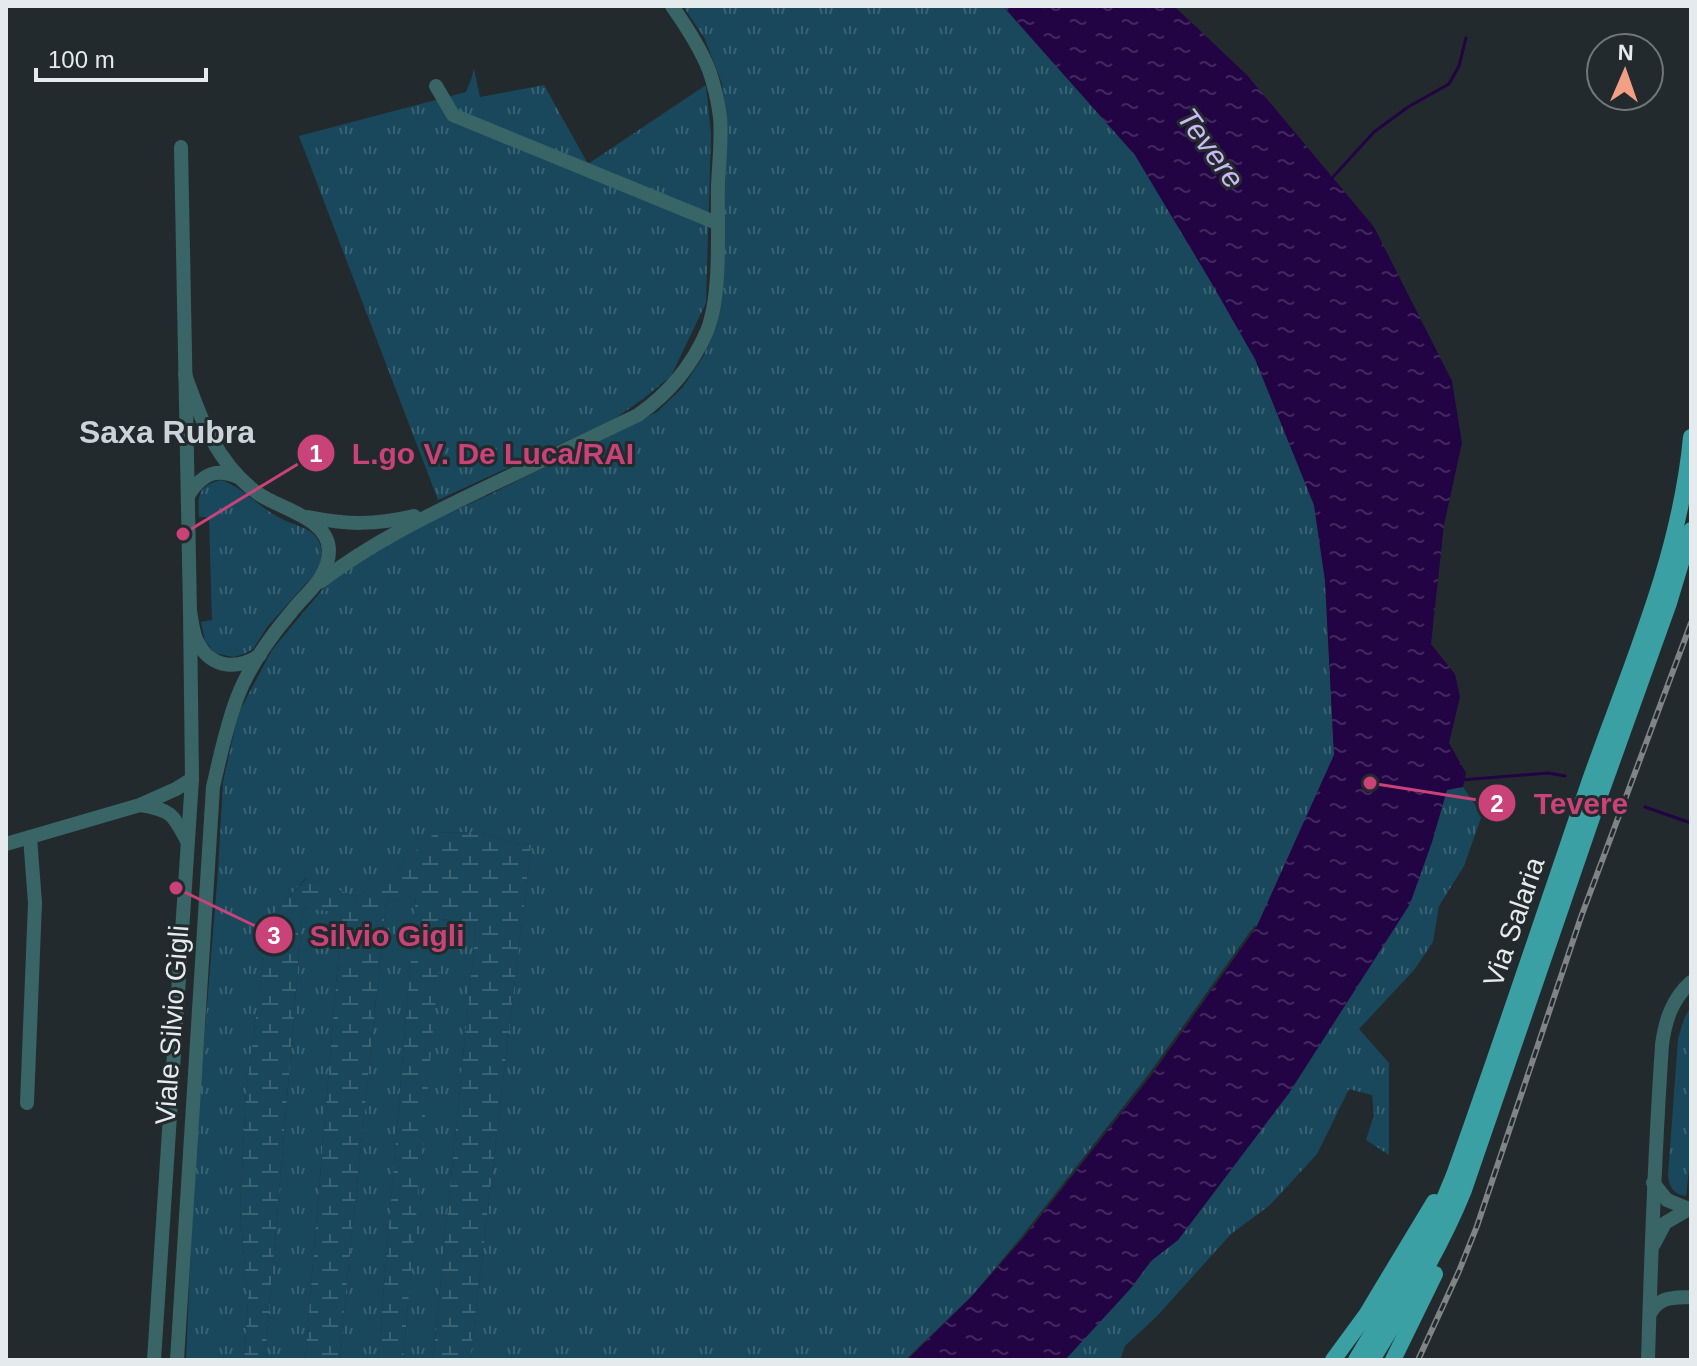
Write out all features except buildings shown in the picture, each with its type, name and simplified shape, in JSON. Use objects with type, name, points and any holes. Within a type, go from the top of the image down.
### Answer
[{"type":"main road","name":"Via Salaria","points":[[1356,1360],[1419,1252],[1454,1175],[1663,577],[1681,507],[1691,437]]},
{"type":"main road","name":"Via Salaria","points":[[1372,1360],[1421,1278],[1458,1206],[1669,603],[1691,530]]},
{"type":"main road","points":[[1333,1360],[1366,1315],[1420,1224],[1454,1175]]},
{"type":"main road","points":[[1393,1360],[1439,1264],[1445,1234]]},
{"type":"street","points":[[304,516],[350,524],[384,523],[437,511],[638,415],[659,400],[678,380],[707,331],[713,309],[720,118],[708,69],[692,35],[672,6]]},
{"type":"street","points":[[436,86],[453,115],[717,223]]},
{"type":"street","name":"Viale Silvio Gigli","points":[[159,1302],[192,779],[181,147]]},
{"type":"street","points":[[185,374],[216,449],[240,478],[257,493],[304,516],[322,531],[329,544],[329,560],[317,585]]},
{"type":"street","points":[[189,495],[198,482],[209,474],[228,473],[240,478]]},
{"type":"street","name":"Viale Silvio Gigli","points":[[177,1360],[213,787],[237,698],[268,641],[317,585],[352,558],[437,511]]},
{"type":"street","points":[[190,611],[196,642],[208,657],[228,665],[249,662],[260,654]]},
{"type":"street","points":[[6,844],[140,805],[192,779]]},
{"type":"street","points":[[140,805],[162,809],[176,820],[188,843]]},
{"type":"street","points":[[27,1103],[35,903],[30,837]]},
{"type":"street","points":[[1648,1360],[1653,1183],[1663,1038],[1671,1008],[1688,985]]},
{"type":"street","points":[[1653,1183],[1681,1210]]},
{"type":"street","points":[[1652,1212],[1681,1210]]},
{"type":"street","points":[[1652,1252],[1662,1226],[1681,1210]]},
{"type":"street","points":[[1651,1312],[1660,1301],[1684,1297]]},
{"type":"street","points":[[154,1360],[159,1302]]},
{"type":"street","points":[[159,1302],[161,1360]]},
{"type":"green space","points":[[683,6],[1003,6],[1135,155],[1255,359],[1314,505],[1325,580],[1334,755],[1257,926],[1254,926],[1151,1071],[1022,1236],[971,1297],[905,1360],[470,1360],[531,845],[513,843],[482,832],[435,833],[385,880],[357,897],[306,878],[269,919],[246,1092],[240,1210],[248,1302],[244,1360],[186,1360],[195,1154],[223,782],[238,714],[272,650],[327,584],[417,528],[657,412],[683,387],[703,357],[717,325],[722,280],[727,130],[722,84],[705,39]]},
{"type":"green space","points":[[474,69],[480,97],[544,85],[588,164],[706,85],[711,134],[706,303],[671,376],[643,399],[614,419],[438,500],[299,136],[466,92]]},
{"type":"green space","points":[[221,480],[273,514],[311,532],[320,544],[321,552],[317,571],[267,627],[253,649],[233,657],[215,653],[205,641],[201,622],[212,620],[209,517],[199,517],[199,498],[207,485]]},
{"type":"green space","points":[[1463,787],[1482,815],[1464,866],[1439,906],[1433,942],[1414,970],[1359,1029],[1389,1063],[1389,1155],[1366,1140],[1374,1115],[1372,1095],[1349,1089],[1317,1154],[1270,1205],[1231,1234],[1158,1315],[1125,1346],[1120,1360],[1065,1360],[1131,1288],[1151,1261],[1178,1240],[1289,1093],[1368,969],[1432,842],[1447,789]]},
{"type":"green space","points":[[482,832],[513,843],[531,845],[470,1360],[433,1360],[476,926],[443,919],[403,1360],[378,1360],[416,895],[386,902],[339,1360],[305,1360],[342,913],[303,908],[265,1360],[244,1360],[248,1302],[240,1210],[246,1092],[269,918],[307,878],[357,897],[385,880],[435,833]]},
{"type":"green space","points":[[416,895],[378,1360],[339,1360],[386,902]]},
{"type":"green space","points":[[303,908],[342,912],[305,1360],[265,1360]]},
{"type":"green space","points":[[442,919],[476,926],[433,1360],[403,1360]]},
{"type":"green space","points":[[1691,1006],[1691,1152],[1686,1196],[1673,1190],[1668,1176],[1678,1039]]},
{"type":"water","points":[[1003,6],[1174,6],[1247,75],[1374,227],[1452,381],[1462,443],[1444,525],[1431,644],[1455,674],[1460,697],[1449,743],[1466,773],[1463,787],[1447,790],[1410,904],[1289,1093],[1178,1240],[1151,1261],[1131,1288],[1065,1360],[907,1360],[971,1297],[1024,1237],[1153,1073],[1257,926],[1334,755],[1325,580],[1314,505],[1255,359],[1135,155]]},
{"type":"waterway","points":[[1333,177],[1374,132],[1408,107],[1449,84],[1459,66],[1466,38]]},
{"type":"waterway","points":[[1461,780],[1548,773],[1565,776]]},
{"type":"waterway","points":[[1645,807],[1691,823]]},
{"type":"railway","points":[[1418,1360],[1477,1226],[1581,917],[1691,623]]},
{"type":"place","name":"L.go V. De Luca/RAI","points":[[183,534]]},
{"type":"place","name":"Tevere","points":[[1370,783]]},
{"type":"place","name":"Silvio Gigli","points":[[176,888]]},
{"type":"district","name":"Saxa Rubra","points":[[167,432]]}]
